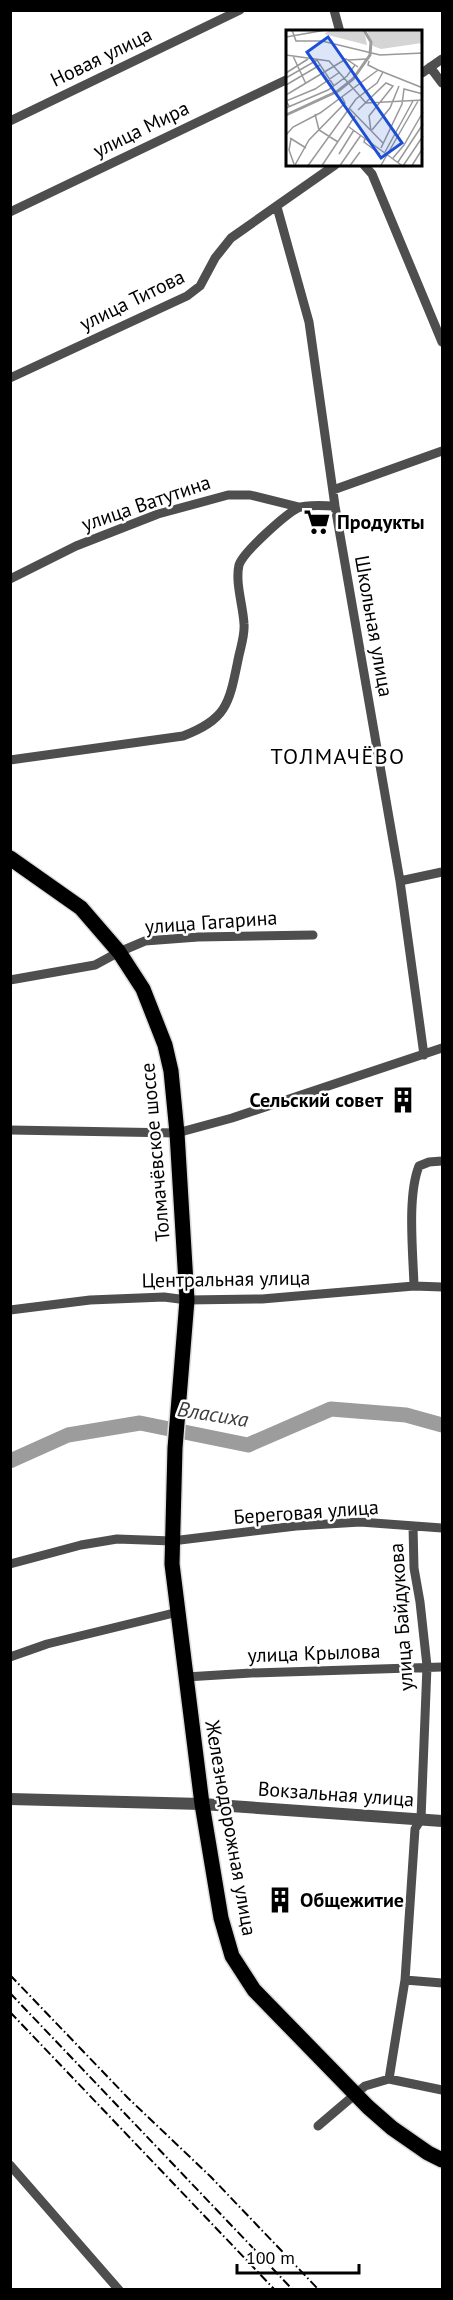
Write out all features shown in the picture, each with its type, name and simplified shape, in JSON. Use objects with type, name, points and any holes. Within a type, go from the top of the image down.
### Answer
[{"type":"main road","name":"Толмачёвское шоссе","points":[[10,858],[81,908],[119,952],[143,988],[165,1045],[171,1071],[177,1133],[188,1299],[175,1448]]},
{"type":"main road","name":"Железнодорожная улица","points":[[175,1448],[172,1564],[202,1804],[221,1918],[232,1956],[254,1990],[355,2093],[392,2128],[442,2160]]},
{"type":"street","name":"Новая улица","points":[[10,121],[240,10]]},
{"type":"street","points":[[333,10],[339,30]]},
{"type":"street","points":[[442,59],[426,70],[442,83]]},
{"type":"street","name":"улица Мира","points":[[10,212],[286,80]]},
{"type":"street","name":"улица Титова","points":[[10,378],[187,296],[200,286],[215,258],[231,238],[334,166]]},
{"type":"street","points":[[365,166],[372,174],[442,342]]},
{"type":"street","name":"Школьная улица","points":[[277,207],[309,322],[335,506],[399,881],[424,1055]]},
{"type":"street","points":[[333,490],[442,451]]},
{"type":"street","name":"улица Ватутина","points":[[10,579],[76,546],[158,514],[228,495],[250,495],[299,507],[335,506]]},
{"type":"street","points":[[10,760],[183,736],[203,728],[218,717],[227,704],[244,627],[239,577],[240,564],[246,553],[262,537],[299,507]]},
{"type":"street","points":[[399,881],[442,872]]},
{"type":"street","name":"улица Гагарина","points":[[10,980],[95,965],[145,941],[313,934]]},
{"type":"street","points":[[10,1130],[177,1133],[242,1115],[442,1048]]},
{"type":"street","points":[[414,1286],[412,1216],[415,1177],[419,1166],[442,1161]]},
{"type":"street","name":"Центральная улица","points":[[10,1311],[90,1300],[164,1297],[262,1299],[414,1286],[442,1287]]},
{"type":"street","name":"Береговая улица","points":[[10,1564],[81,1545],[117,1539],[172,1541],[297,1526],[360,1522],[442,1528]]},
{"type":"street","name":"улица Байдукова","points":[[389,2079],[405,1980],[415,1829],[421,1820],[427,1666],[414,1568],[413,1526]]},
{"type":"street","points":[[10,1657],[47,1644],[178,1612]]},
{"type":"street","name":"улица Крылова","points":[[186,1677],[442,1667]]},
{"type":"street","name":"Вокзальная улица","points":[[10,1799],[202,1804],[442,1821]]},
{"type":"street","points":[[405,1980],[442,1983]]},
{"type":"street","points":[[318,2126],[365,2086],[389,2079],[442,2090]]},
{"type":"street","points":[[10,2165],[119,2289]]},
{"type":"waterway","name":"Власиха","points":[[10,1461],[68,1435],[140,1423],[248,1445],[331,1409],[406,1415],[442,1425]]},
{"type":"railway","points":[[10,1975],[128,2098],[211,2177],[319,2290]]},
{"type":"railway","points":[[10,1993],[293,2290]]},
{"type":"railway","points":[[10,2012],[275,2290]]},
{"type":"place","name":"Продукты","points":[[317,522]]},
{"type":"place","name":"Сельский совет","points":[[403,1100]]},
{"type":"place","name":"Общежитие","points":[[280,1900]]},
{"type":"district","name":"ТОЛМАЧЁВО","points":[[338,756]]}]
